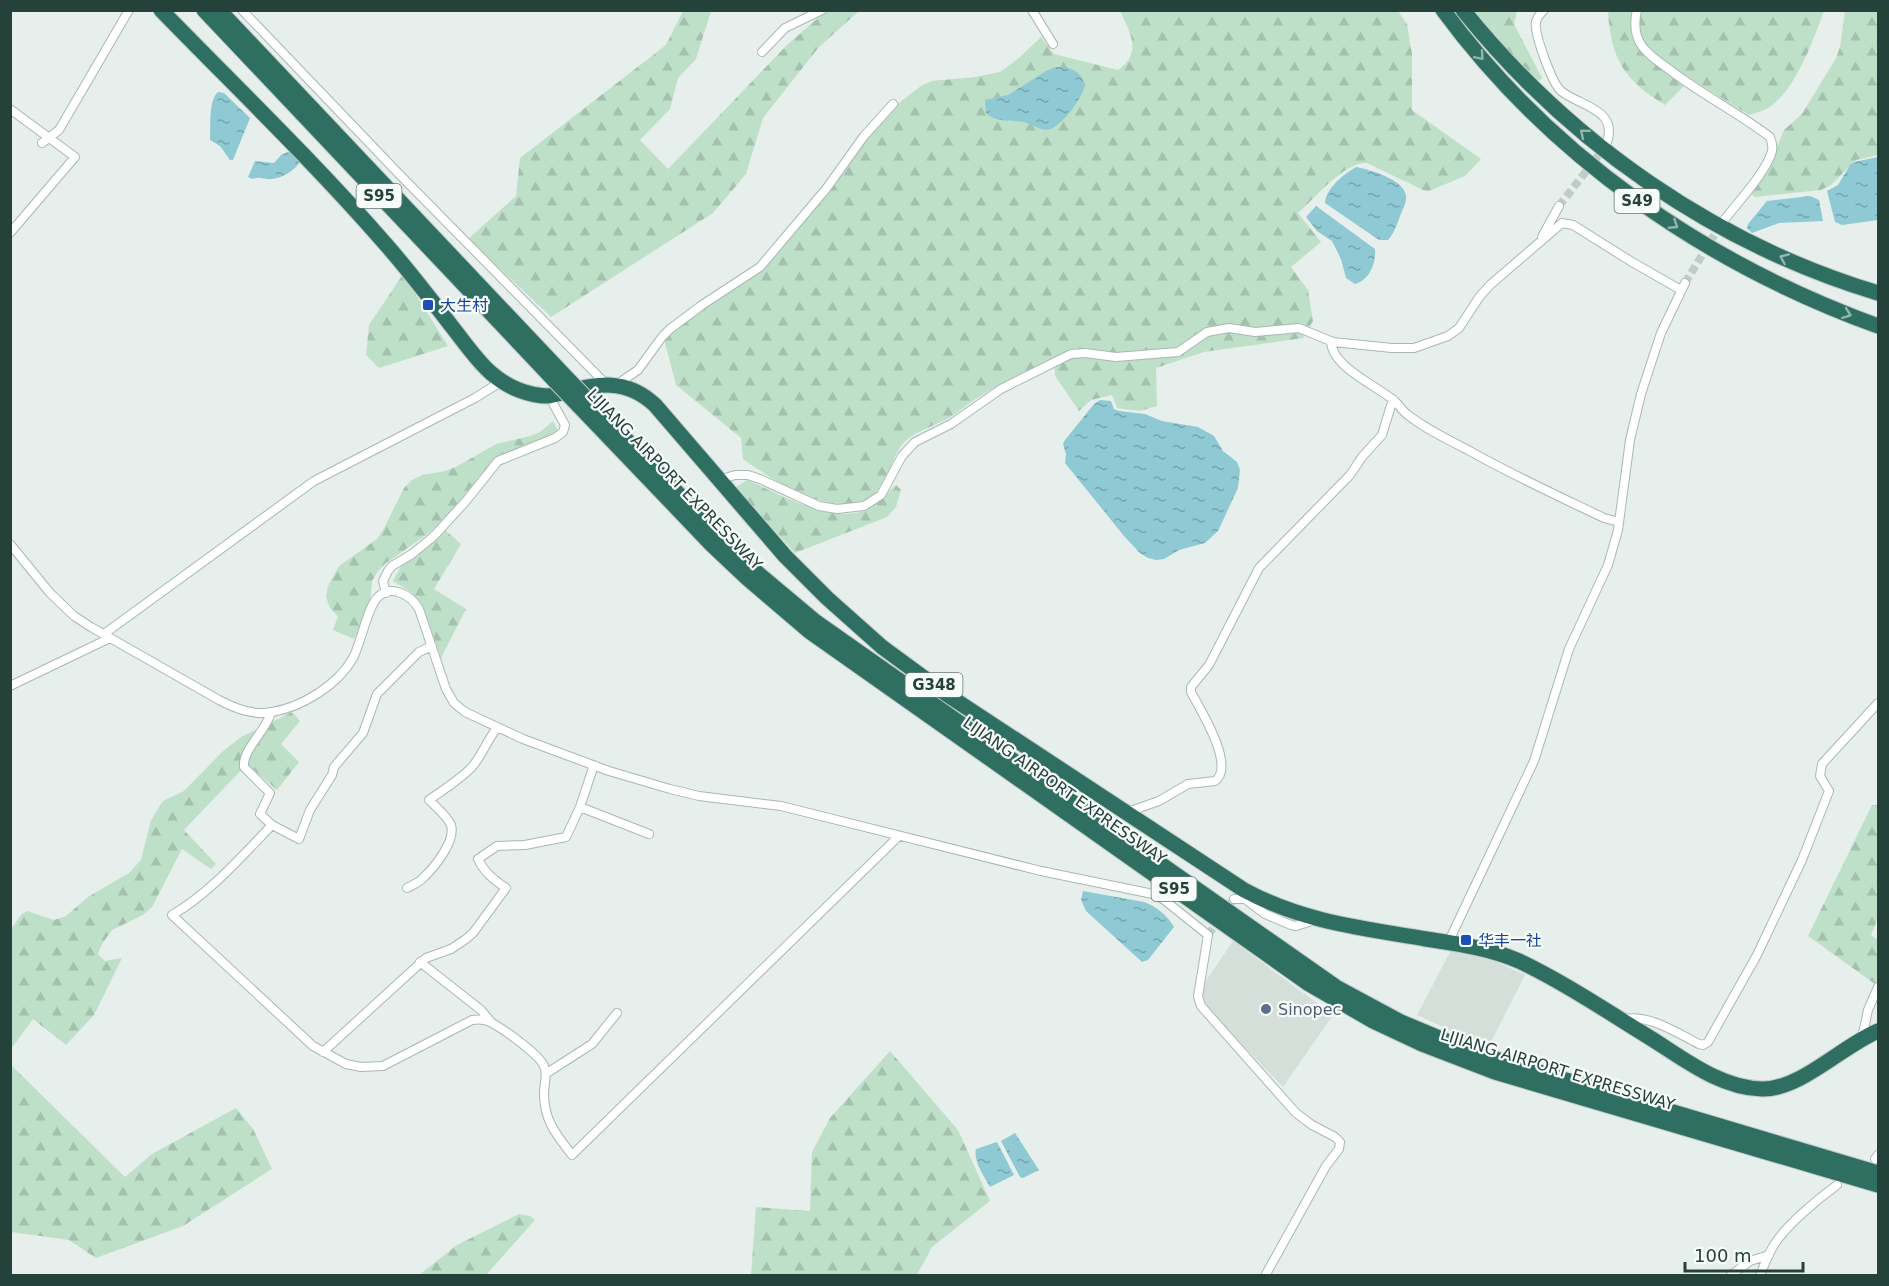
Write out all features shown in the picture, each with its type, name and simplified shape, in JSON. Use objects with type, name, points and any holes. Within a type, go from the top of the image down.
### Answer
[{"type":"highway","points":[[161,10],[339,193],[415,278],[482,365],[502,381],[524,393],[534,395],[549,396],[611,385]]},
{"type":"highway","name":"LIJIANG AIRPORT EXPRESSWAY","points":[[204,10],[583,403],[712,545],[747,578],[809,631],[1221,922],[1330,997],[1396,1033],[1472,1064],[1878,1185]]},
{"type":"highway","name":"LIJIANG AIRPORT EXPRESSWAY","points":[[219,10],[560,379]]},
{"type":"highway","name":"S49","points":[[1443,10],[1490,68],[1537,117],[1588,162],[1641,203],[1697,241],[1756,274],[1817,302],[1878,326]]},
{"type":"highway","name":"S49","points":[[1463,10],[1496,50],[1541,95],[1589,138],[1640,177],[1694,212],[1751,242],[1809,269],[1878,293]]},
{"type":"highway","name":"G348","points":[[611,385],[636,391],[649,400],[806,577],[845,615],[882,646],[946,694],[1244,890],[1273,904],[1317,920],[1476,947],[1517,961],[1559,982],[1710,1075],[1757,1089],[1777,1088],[1791,1083],[1862,1038],[1878,1031]]},
{"type":"highway","name":"LIJIANG AIRPORT EXPRESSWAY","points":[[583,403],[762,577],[816,622],[1343,992],[1401,1022],[1475,1053],[1877,1162]]},
{"type":"street","points":[[46,140],[59,130],[129,10]]},
{"type":"street","points":[[242,10],[399,174],[611,385],[638,370],[670,329],[764,263],[825,189],[864,136],[893,104]]},
{"type":"street","points":[[762,52],[785,28],[822,10]]},
{"type":"street","points":[[1032,10],[1053,44]]},
{"type":"street","points":[[1544,10],[1538,17],[1536,28],[1552,76],[1562,91],[1604,116],[1609,132],[1606,145]]},
{"type":"street","points":[[1637,10],[1636,33],[1641,45],[1649,54],[1683,81],[1748,120],[1772,140],[1771,154],[1761,172],[1725,219]]},
{"type":"street","points":[[10,109],[46,140],[75,157],[10,233]]},
{"type":"street","points":[[1539,242],[1559,206]]},
{"type":"street","points":[[719,480],[735,475],[748,475],[760,478],[819,506],[837,509],[857,508],[881,495],[902,456],[915,442],[951,424],[1001,389],[1071,354],[1085,353],[1116,357],[1178,352],[1208,332],[1229,328],[1255,332],[1299,328],[1331,341],[1414,348],[1448,336],[1462,325],[1480,296],[1490,285],[1562,223],[1573,225],[1632,262],[1683,286],[1660,333],[1641,394],[1630,440],[1619,522],[1608,565],[1569,649],[1534,761],[1448,943]]},
{"type":"street","points":[[1331,341],[1332,352],[1339,361],[1394,399],[1407,415],[1502,469],[1604,518],[1619,522]]},
{"type":"street","points":[[10,686],[106,636],[314,481],[475,398],[502,381]]},
{"type":"street","points":[[386,592],[383,582],[392,566],[412,554],[434,536],[498,461],[555,438],[563,432],[566,425],[549,396]]},
{"type":"street","points":[[1128,814],[1159,801],[1188,784],[1218,779],[1222,769],[1221,758],[1210,729],[1191,692],[1191,687],[1209,665],[1258,568],[1350,475],[1362,457],[1382,435],[1394,399]]},
{"type":"street","points":[[10,544],[58,601],[82,622],[226,704],[248,711],[272,712],[292,706],[325,690],[348,666],[379,596],[386,592],[398,592],[414,601],[421,613],[446,690],[454,703],[465,712],[497,728],[594,765],[699,796],[781,806],[1041,871],[1153,894],[1163,899],[1208,935],[1198,996],[1201,1006],[1296,1113],[1340,1142],[1339,1149],[1326,1166],[1265,1275]]},
{"type":"street","points":[[272,712],[266,727],[248,749],[243,763],[244,767],[270,793],[260,814],[272,825],[299,839],[310,810],[332,776],[334,767],[363,733],[377,694],[419,652],[432,646]]},
{"type":"street","points":[[1621,1020],[1632,1017],[1643,1018],[1701,1045],[1708,1042],[1757,955],[1818,823],[1829,791],[1820,776],[1822,764],[1878,704]]},
{"type":"street","points":[[407,888],[422,880],[442,855],[451,839],[452,827],[429,800],[470,769],[497,728]]},
{"type":"street","points":[[323,1052],[420,962],[451,949],[472,933],[506,888],[490,876],[478,859],[496,846],[525,845],[566,837],[580,807],[594,765]]},
{"type":"street","points":[[580,807],[649,834]]},
{"type":"street","points":[[272,825],[226,873],[190,904],[172,915],[313,1046],[340,1062],[368,1068],[383,1066],[472,1020],[480,1019],[492,1023]]},
{"type":"street","points":[[420,962],[481,1010],[492,1023],[537,1055],[546,1073],[544,1101],[551,1128],[572,1155],[899,836]]},
{"type":"street","points":[[1234,899],[1245,899],[1265,914],[1291,925],[1296,926],[1317,920]]},
{"type":"street","points":[[1862,1038],[1868,1010],[1878,987]]},
{"type":"street","points":[[546,1073],[592,1044],[617,1013]]},
{"type":"street","points":[[1760,1275],[1778,1240],[1817,1200],[1837,1185]]},
{"type":"street","points":[[1730,1275],[1750,1261],[1769,1255]]},
{"type":"shaded area","name":"Sinopec","points":[[1233,941],[1333,1015],[1283,1087],[1202,1003],[1201,988]]},
{"type":"shaded area","points":[[1451,950],[1490,959],[1525,975],[1490,1044],[1454,1032],[1417,1015]]},
{"type":"green space","points":[[683,11],[711,11],[696,59],[678,78],[670,109],[640,140],[668,169],[787,45],[826,11],[858,12],[819,47],[763,118],[746,174],[713,213],[551,317],[468,239],[516,196],[520,158],[666,45]]},
{"type":"green space","points":[[1120,11],[1398,11],[1407,24],[1412,54],[1412,110],[1481,159],[1465,176],[1429,191],[1367,163],[1358,164],[1340,174],[1298,213],[1321,242],[1291,267],[1308,290],[1313,321],[1303,338],[1204,352],[1156,368],[1157,406],[1140,411],[1117,408],[1112,395],[1091,400],[1079,411],[1055,376],[1054,357],[993,388],[952,416],[908,439],[899,449],[881,486],[867,499],[850,504],[831,503],[812,498],[773,479],[743,459],[741,438],[676,385],[664,339],[703,307],[762,269],[866,138],[895,106],[921,86],[932,81],[1000,72],[1041,37],[1054,54],[1118,70],[1130,57],[1132,49],[1130,34]]},
{"type":"green space","points":[[1467,11],[1517,11],[1514,24],[1542,78],[1536,83]]},
{"type":"green space","points":[[1608,11],[1824,11],[1803,62],[1789,87],[1771,106],[1749,115],[1691,79],[1665,105],[1651,96],[1639,87],[1622,67],[1612,42]]},
{"type":"green space","points":[[1845,11],[1878,11],[1878,155],[1856,160],[1831,185],[1821,190],[1755,197],[1750,193],[1772,159],[1784,130],[1802,114],[1836,58],[1840,47]]},
{"type":"green space","points":[[403,274],[448,346],[379,368],[366,355],[369,325]]},
{"type":"green space","points":[[553,421],[558,431],[499,456],[450,513],[429,533],[378,571],[372,581],[370,604],[354,639],[333,630],[338,616],[330,608],[326,597],[328,586],[339,566],[377,539],[404,488],[412,480],[456,467],[496,444],[540,432]]},
{"type":"green space","points":[[747,480],[806,506],[839,513],[854,513],[867,509],[896,485],[901,490],[896,507],[887,517],[795,553],[735,488]]},
{"type":"green space","points":[[444,529],[461,544],[434,589],[466,609],[441,658],[423,606],[412,593],[393,581],[402,564],[415,558]]},
{"type":"green space","points":[[292,712],[300,721],[281,744],[299,762],[277,790],[247,764],[184,830],[216,864],[211,869],[182,849],[152,907],[143,915],[112,930],[98,954],[105,961],[122,958],[94,1015],[66,1045],[33,1019],[11,1049],[11,929],[22,914],[27,911],[54,920],[66,916],[88,897],[129,873],[141,860],[151,820],[163,801],[184,791],[222,752],[241,737]]},
{"type":"green space","points":[[1872,805],[1878,805],[1878,918],[1871,935],[1878,940],[1878,978],[1875,984],[1808,936]]},
{"type":"green space","points":[[890,1051],[958,1130],[990,1201],[932,1247],[917,1275],[751,1275],[756,1207],[810,1211],[812,1152],[830,1118]]},
{"type":"green space","points":[[10,1064],[125,1177],[152,1154],[236,1108],[253,1129],[272,1169],[183,1226],[96,1258],[69,1240],[11,1232]]},
{"type":"green space","points":[[519,1214],[530,1216],[535,1220],[486,1275],[419,1275],[457,1245]]},
{"type":"water","points":[[1056,67],[1074,70],[1085,85],[1071,110],[1055,127],[1044,130],[1027,123],[995,119],[986,113],[985,100],[1008,95]]},
{"type":"water","points":[[218,92],[224,93],[250,118],[233,160],[230,160],[220,146],[210,140],[211,107]]},
{"type":"water","points":[[290,151],[300,162],[287,174],[271,179],[248,177],[255,161],[274,163],[281,155]]},
{"type":"water","points":[[1878,157],[1878,220],[1842,225],[1835,222],[1827,191],[1838,185],[1854,162]]},
{"type":"water","points":[[1356,167],[1386,176],[1404,190],[1405,205],[1395,230],[1388,240],[1379,240],[1325,203],[1332,187]]},
{"type":"water","points":[[1810,196],[1819,200],[1823,221],[1779,223],[1752,233],[1747,228],[1767,201]]},
{"type":"water","points":[[1316,206],[1375,249],[1371,270],[1365,279],[1355,284],[1346,278],[1341,259],[1332,241],[1317,231],[1306,217]]},
{"type":"water","points":[[1100,400],[1111,401],[1114,409],[1119,411],[1145,414],[1162,421],[1198,427],[1214,436],[1223,451],[1237,462],[1240,470],[1238,488],[1218,531],[1205,543],[1179,550],[1164,559],[1148,558],[1124,536],[1065,463],[1066,454],[1063,444],[1065,440],[1094,404]]},
{"type":"water","points":[[1083,891],[1144,902],[1161,912],[1174,927],[1148,960],[1142,962],[1086,911],[1081,900]]},
{"type":"water","points":[[1015,1133],[1039,1170],[1023,1178],[1020,1177],[1001,1141]]},
{"type":"water","points":[[997,1142],[1014,1175],[990,1187],[975,1154],[976,1149]]},
{"type":"tunnel","points":[[1559,206],[1605,147]]},
{"type":"tunnel","points":[[1685,283],[1721,224]]},
{"type":"tunnel","points":[[1208,935],[1234,899]]},
{"type":"place","name":"大生村","points":[[428,305]]},
{"type":"place","name":"华丰一社","points":[[1466,940]]},
{"type":"place","name":"Sinopec","points":[[1266,1009]]}]
